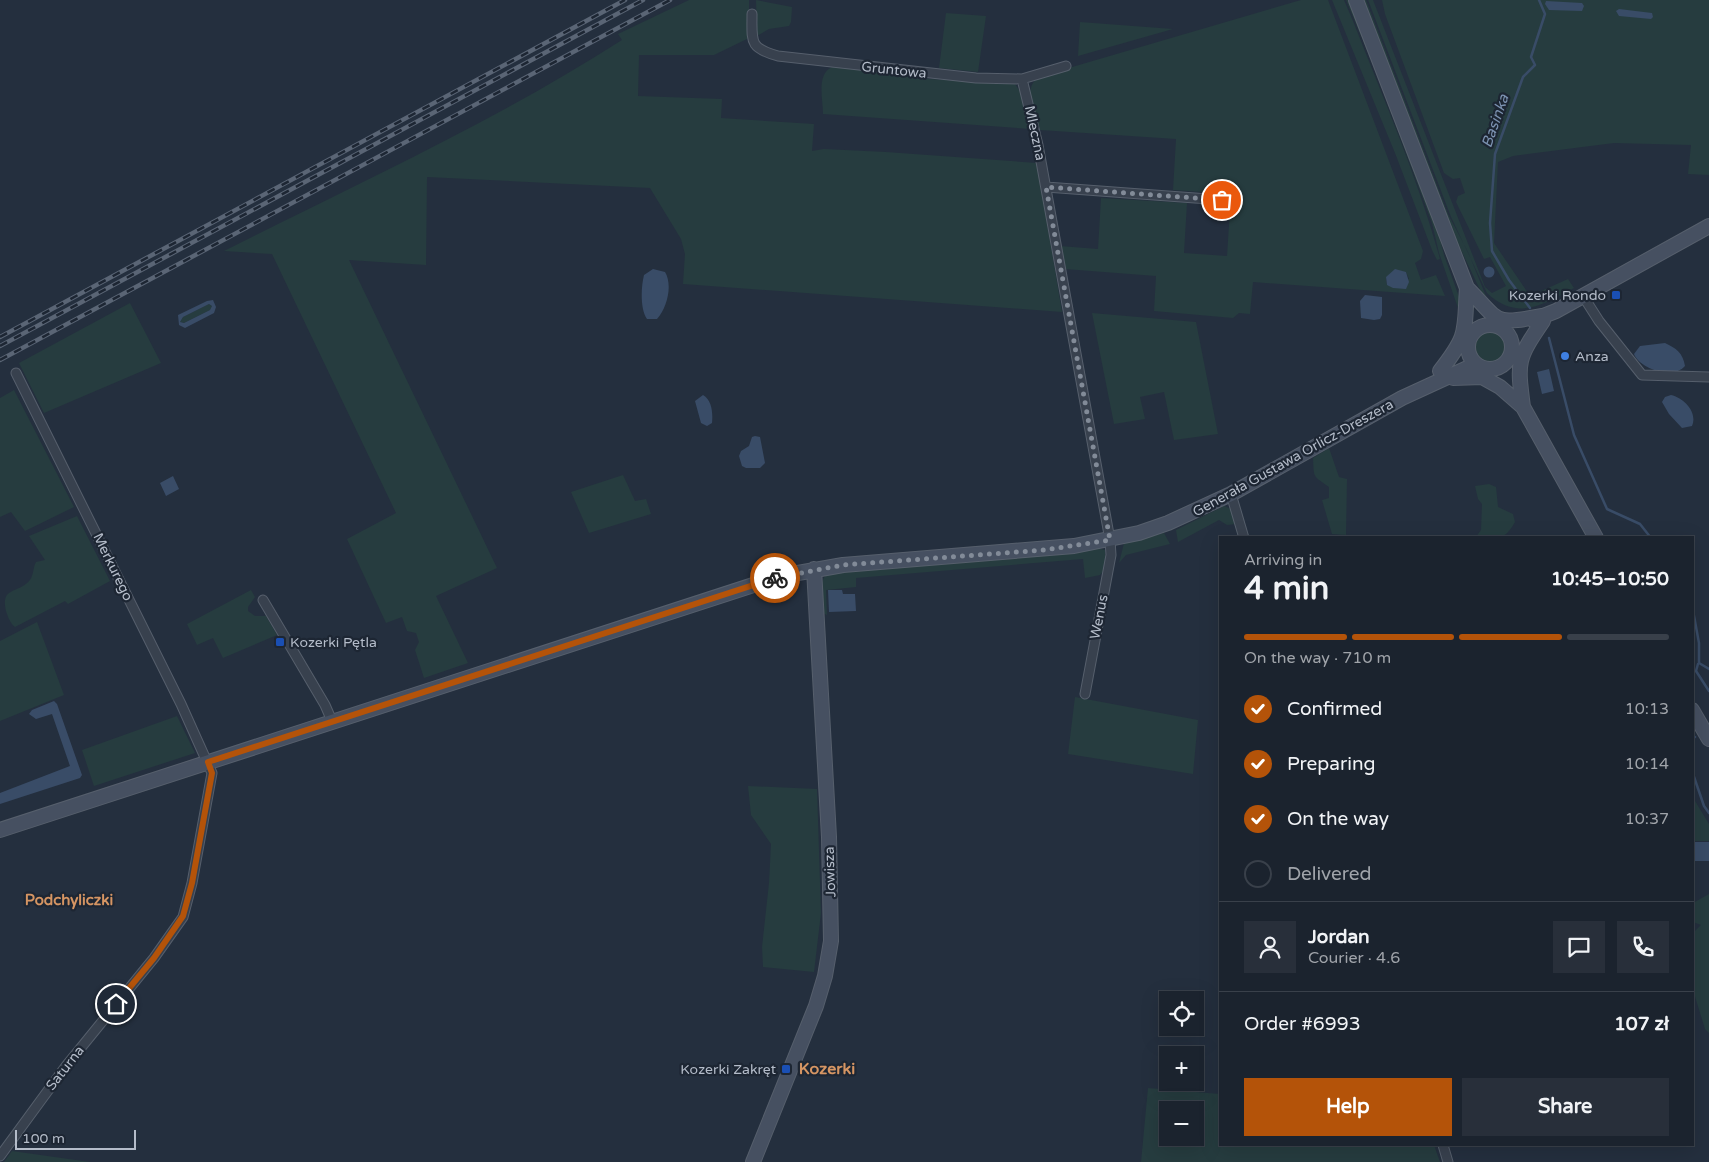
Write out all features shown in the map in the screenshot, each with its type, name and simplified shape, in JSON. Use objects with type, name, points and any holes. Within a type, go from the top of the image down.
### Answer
[{"type":"main road","points":[[1356,0],[1470,295],[1487,322],[1498,327],[1511,350],[1512,373],[1520,402]]},
{"type":"main road","points":[[1474,332],[1483,326],[1522,325],[1542,319],[1709,226]]},
{"type":"main road","points":[[1470,295],[1488,311],[1505,321],[1542,319]]},
{"type":"main road","points":[[1470,295],[1474,332],[1468,345],[1468,352],[1476,364],[1491,369],[1500,376],[1520,402],[1595,536]]},
{"type":"main road","points":[[1470,295],[1463,338],[1442,375],[1482,377],[1500,387],[1520,402]]},
{"type":"main road","points":[[1491,369],[1502,366],[1511,350],[1542,319]]},
{"type":"main road","points":[[1520,402],[1519,377],[1522,353],[1542,319]]},
{"type":"main road","name":"Generała Gustawa Orlicz-Dreszera","points":[[1442,375],[1468,352]]},
{"type":"main road","name":"Generała Gustawa Orlicz-Dreszera","points":[[0,830],[731,591],[814,569],[1044,550],[1110,540],[1168,523],[1231,494],[1402,398],[1423,381],[1476,364]]},
{"type":"main road","name":"Jowisza","points":[[753,1162],[816,1006],[825,976],[832,941],[829,847],[814,569]]},
{"type":"main road","points":[[1694,713],[1709,739]]},
{"type":"street","name":"Gruntowa","points":[[752,14],[752,37],[755,47],[760,51],[778,56],[976,78],[1022,79],[1066,66]]},
{"type":"street","name":"Mleczna","points":[[1022,79],[1046,187],[1110,540]]},
{"type":"street","points":[[1046,187],[1222,200]]},
{"type":"street","points":[[1583,296],[1599,321],[1642,375],[1709,377]]},
{"type":"street","name":"Merkurego","points":[[16,373],[208,762]]},
{"type":"street","points":[[1231,494],[1243,536]]},
{"type":"street","name":"Wenus","points":[[1085,694],[1111,555],[1110,540]]},
{"type":"street","points":[[263,600],[325,705],[332,721]]},
{"type":"street","name":"Saturna","points":[[0,1156],[66,1066],[154,958],[183,916],[192,883],[212,773],[208,762]]},
{"type":"street","points":[[1443,1146],[1448,1162]]},
{"type":"green space","points":[[689,0],[749,0],[749,38],[714,55],[639,55],[638,96],[722,99],[721,118],[814,124],[812,151],[824,149],[886,152],[1037,163],[1062,312],[683,284],[685,254],[681,239],[650,188],[427,177],[426,265],[349,260],[497,568],[436,596],[468,663],[424,678],[415,650],[419,642],[416,633],[407,631],[402,617],[386,623],[347,539],[396,513],[272,254],[224,251],[376,176],[526,98],[622,40],[618,34]]},
{"type":"green space","points":[[756,0],[792,7],[789,26],[769,29],[757,36]]},
{"type":"green space","points":[[1301,0],[1328,0],[1423,251],[1421,259],[1415,263],[1421,280],[1436,275],[1445,296],[1253,282],[1250,314],[1239,313],[1233,318],[1154,311],[1156,276],[1065,269],[1060,246],[1098,249],[1101,198],[1187,203],[1184,253],[1227,256],[1231,194],[1173,190],[1176,139],[1040,130],[1030,95],[1033,83],[1038,77]],"holes":[[[1406,272],[1409,279],[1387,285],[1386,277]]]},
{"type":"green space","points":[[1332,0],[1344,0],[1353,21],[1411,169],[1440,259],[1437,260],[1432,250],[1395,153]]},
{"type":"green space","points":[[1346,0],[1350,0],[1436,224],[1444,255],[1463,308],[1458,308],[1439,253],[1432,223],[1374,67]]},
{"type":"green space","points":[[1362,0],[1366,0],[1448,214],[1468,252],[1486,296],[1484,298],[1447,221]]},
{"type":"green space","points":[[1368,0],[1373,0],[1485,287],[1492,293],[1506,286],[1490,257],[1484,259],[1456,202],[1458,196],[1465,193],[1460,178],[1453,179],[1444,173],[1385,14],[1382,0],[1709,0],[1709,175],[1688,174],[1691,145],[1614,143],[1513,156],[1498,162],[1494,243],[1530,296],[1568,279],[1574,288],[1552,300],[1531,307],[1509,307],[1498,302],[1487,293],[1451,217]]},
{"type":"green space","points":[[946,13],[986,16],[978,72],[939,68]]},
{"type":"green space","points":[[1080,22],[1173,29],[1078,56]]},
{"type":"green space","points":[[832,67],[911,75],[912,78],[1015,84],[1023,96],[1031,129],[823,114],[822,81],[827,70]]},
{"type":"green space","points":[[130,303],[161,363],[44,413],[19,363]]},
{"type":"green space","points":[[209,304],[212,306],[210,310],[184,323],[180,322],[183,317]]},
{"type":"green space","points":[[1092,313],[1196,322],[1218,434],[1174,440],[1164,392],[1140,397],[1145,419],[1114,424]]},
{"type":"green space","points":[[1490,332],[1496,333],[1501,337],[1505,342],[1505,354],[1501,359],[1496,363],[1490,364],[1484,363],[1479,359],[1475,354],[1474,348],[1475,342],[1479,337],[1484,333]]},
{"type":"green space","points":[[14,390],[74,507],[25,531],[11,512],[0,517],[0,398]]},
{"type":"green space","points":[[1329,448],[1339,477],[1347,479],[1346,535],[1332,534],[1322,500],[1329,498],[1329,487],[1314,474],[1313,458]]},
{"type":"green space","points":[[623,475],[635,501],[646,499],[651,514],[589,533],[571,492]]},
{"type":"green space","points":[[1489,484],[1496,487],[1498,507],[1513,514],[1515,522],[1503,536],[1477,536],[1481,530],[1482,504],[1478,499],[1475,486]]},
{"type":"green space","points":[[1224,506],[1231,509],[1236,524],[1227,525],[1219,520],[1178,542],[1176,530]]},
{"type":"green space","points":[[77,516],[110,581],[68,604],[65,601],[15,627],[10,622],[6,611],[6,598],[12,591],[30,580],[36,562],[45,560],[29,536]]},
{"type":"green space","points":[[1164,533],[1170,544],[1126,555],[1119,563],[1124,543]]},
{"type":"green space","points":[[1097,548],[1105,550],[1106,568],[1100,575],[1085,578],[1083,559],[856,578],[856,587],[826,590],[827,615],[823,613],[821,586],[828,573]]},
{"type":"green space","points":[[251,590],[255,597],[248,607],[248,611],[255,616],[266,616],[277,635],[223,658],[213,638],[197,645],[187,624]]},
{"type":"green space","points":[[37,622],[64,695],[0,721],[0,641]]},
{"type":"green space","points":[[1075,697],[1198,720],[1193,774],[1068,754]]},
{"type":"green space","points":[[177,716],[195,753],[94,786],[82,750]]},
{"type":"green space","points":[[748,786],[817,789],[821,913],[814,972],[763,967],[762,947],[771,844],[751,815]]},
{"type":"green space","points":[[1694,799],[1709,824],[1709,841],[1694,841]]},
{"type":"green space","points":[[1709,894],[1709,1033],[1705,1029],[1694,993],[1694,932],[1701,925],[1694,922],[1694,902]]},
{"type":"green space","points":[[1148,1088],[1159,1089],[1159,1091],[1219,1094],[1219,1146],[1434,1146],[1440,1162],[1141,1162]]},
{"type":"green space","points":[[12,1151],[90,1162],[4,1162]]},
{"type":"water","points":[[1546,1],[1582,3],[1584,6],[1582,11],[1549,10],[1545,4]]},
{"type":"water","points":[[1619,9],[1652,13],[1653,17],[1651,19],[1619,16],[1616,11]]},
{"type":"water","points":[[1489,266],[1495,272],[1489,278],[1483,272]]},
{"type":"water","points":[[653,269],[665,272],[669,283],[669,290],[661,314],[657,319],[647,319],[642,304],[642,286],[644,275]]},
{"type":"water","points":[[1395,269],[1406,272],[1409,282],[1406,289],[1393,288],[1387,285],[1386,277]]},
{"type":"water","points":[[1365,295],[1382,297],[1382,315],[1380,319],[1361,318],[1360,301]]},
{"type":"water","points":[[213,300],[216,307],[214,313],[185,328],[179,325],[178,315]],"holes":[[[209,304],[212,306],[210,310],[184,323],[180,322],[183,317]]]},
{"type":"water","points":[[1665,343],[1681,354],[1685,366],[1680,370],[1673,372],[1657,371],[1643,364],[1634,354],[1640,346]]},
{"type":"water","points":[[1549,369],[1554,391],[1542,394],[1537,372]]},
{"type":"water","points":[[703,395],[710,403],[712,411],[712,423],[707,426],[701,423],[695,401]]},
{"type":"water","points":[[1671,395],[1681,399],[1689,406],[1693,416],[1692,426],[1682,428],[1669,414],[1662,402],[1665,397]]},
{"type":"water","points":[[752,437],[760,437],[765,463],[760,468],[746,468],[742,466],[739,456],[741,451],[749,446]]},
{"type":"water","points":[[173,476],[179,489],[166,496],[160,483]]},
{"type":"water","points":[[828,590],[842,590],[843,594],[855,594],[856,611],[829,612]]},
{"type":"water","points":[[54,701],[57,704],[82,775],[80,778],[0,804],[0,793],[70,766],[52,714],[36,719],[29,714],[32,710]]},
{"type":"water","points":[[1694,842],[1709,842],[1709,861],[1694,861]]},
{"type":"waterway","name":"Basinka","points":[[1530,308],[1509,280],[1492,251],[1490,223],[1495,154],[1523,77],[1535,65],[1531,57],[1545,14],[1539,0]]},
{"type":"waterway","name":"Basinka","points":[[1549,338],[1574,435],[1607,509],[1640,524],[1649,536]]},
{"type":"waterway","name":"Basinka","points":[[1694,616],[1699,643],[1699,663],[1709,669]]},
{"type":"waterway","points":[[1698,664],[1696,671],[1709,691]]},
{"type":"waterway","points":[[1694,777],[1704,806],[1709,813]]},
{"type":"railway","points":[[0,337],[625,0]]},
{"type":"railway","points":[[0,346],[643,0]]},
{"type":"railway","points":[[0,360],[670,0]]},
{"type":"way so far","points":[[775,578],[814,569],[843,565],[1044,550],[1110,540],[1046,187],[1099,189],[1222,200]]},
{"type":"place","name":"Kozerki Rondo","points":[[1616,295]]},
{"type":"place","name":"Anza","points":[[1565,356]]},
{"type":"place","name":"Kozerki Pętla","points":[[280,642]]},
{"type":"place","name":"Kozerki Zakręt","points":[[786,1069]]},
{"type":"district","name":"Podchyliczki","points":[[69,900]]},
{"type":"district","name":"Kozerki","points":[[827,1069]]},
{"type":"route","points":[[116,1004],[154,958],[183,916],[192,883],[212,773],[208,762],[775,578]]}]
